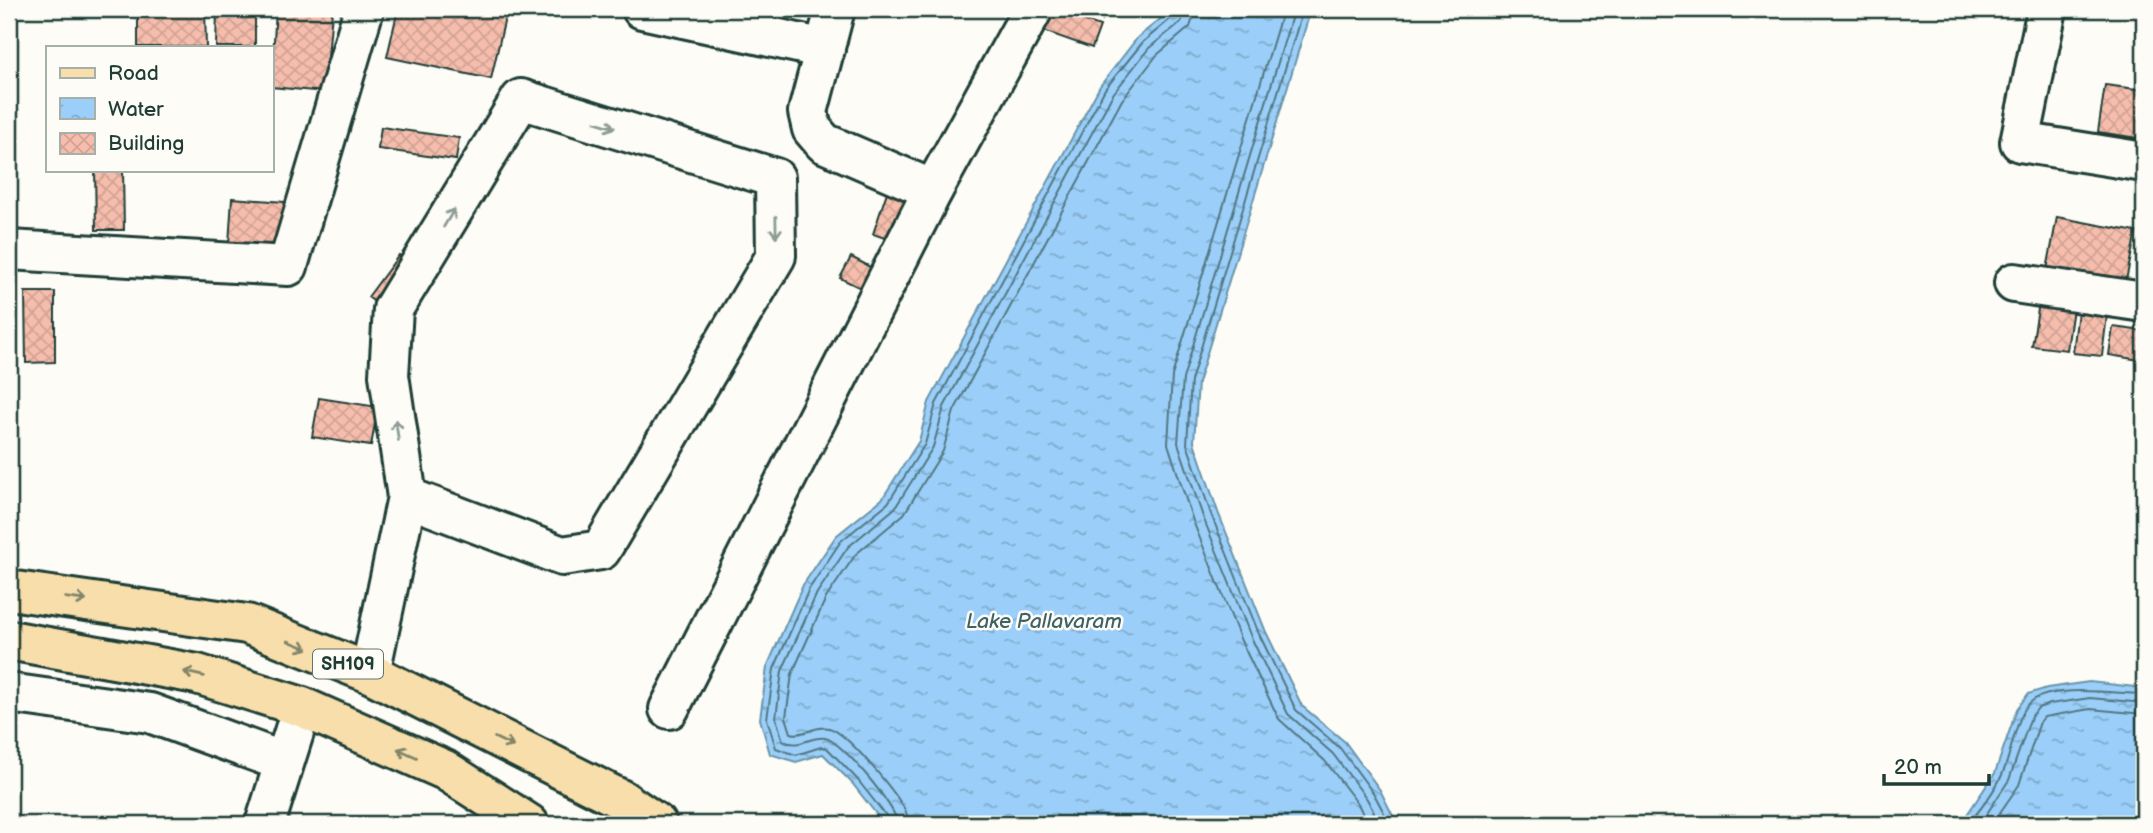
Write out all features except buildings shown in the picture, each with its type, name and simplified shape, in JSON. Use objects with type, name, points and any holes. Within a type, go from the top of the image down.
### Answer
[{"type":"main road","name":"SH109","points":[[9,590],[247,624],[370,673],[622,800],[657,824]]},
{"type":"main road","points":[[9,640],[197,674],[302,707],[445,770],[529,824]]},
{"type":"street","points":[[9,250],[288,266],[364,9]]},
{"type":"street","points":[[642,9],[825,49]]},
{"type":"street","points":[[835,9],[808,112],[812,129],[824,143],[933,190]]},
{"type":"street","points":[[668,709],[933,190],[1033,9]]},
{"type":"street","points":[[2048,9],[2021,142],[2144,162]]},
{"type":"street","points":[[370,673],[407,497],[389,375],[393,309],[521,99],[775,178],[776,256],[601,550],[562,555],[407,497]]},
{"type":"street","points":[[2014,283],[2144,302]]},
{"type":"street","points":[[9,693],[150,713],[285,762]]},
{"type":"street","points":[[265,824],[302,707]]},
{"type":"water","name":"Lake Pallavaram","points":[[1173,9],[1311,9],[1198,383],[1194,442],[1218,512],[1266,632],[1302,706],[1345,742],[1380,790],[1397,824],[884,824],[852,783],[823,754],[796,762],[770,754],[760,719],[767,667],[803,585],[836,536],[882,499],[919,441],[929,402],[1100,86],[1138,37]]},
{"type":"water","points":[[2089,682],[2144,688],[2144,824],[1949,824],[1964,819],[1995,773],[2017,709],[2028,694],[2047,688]]}]
